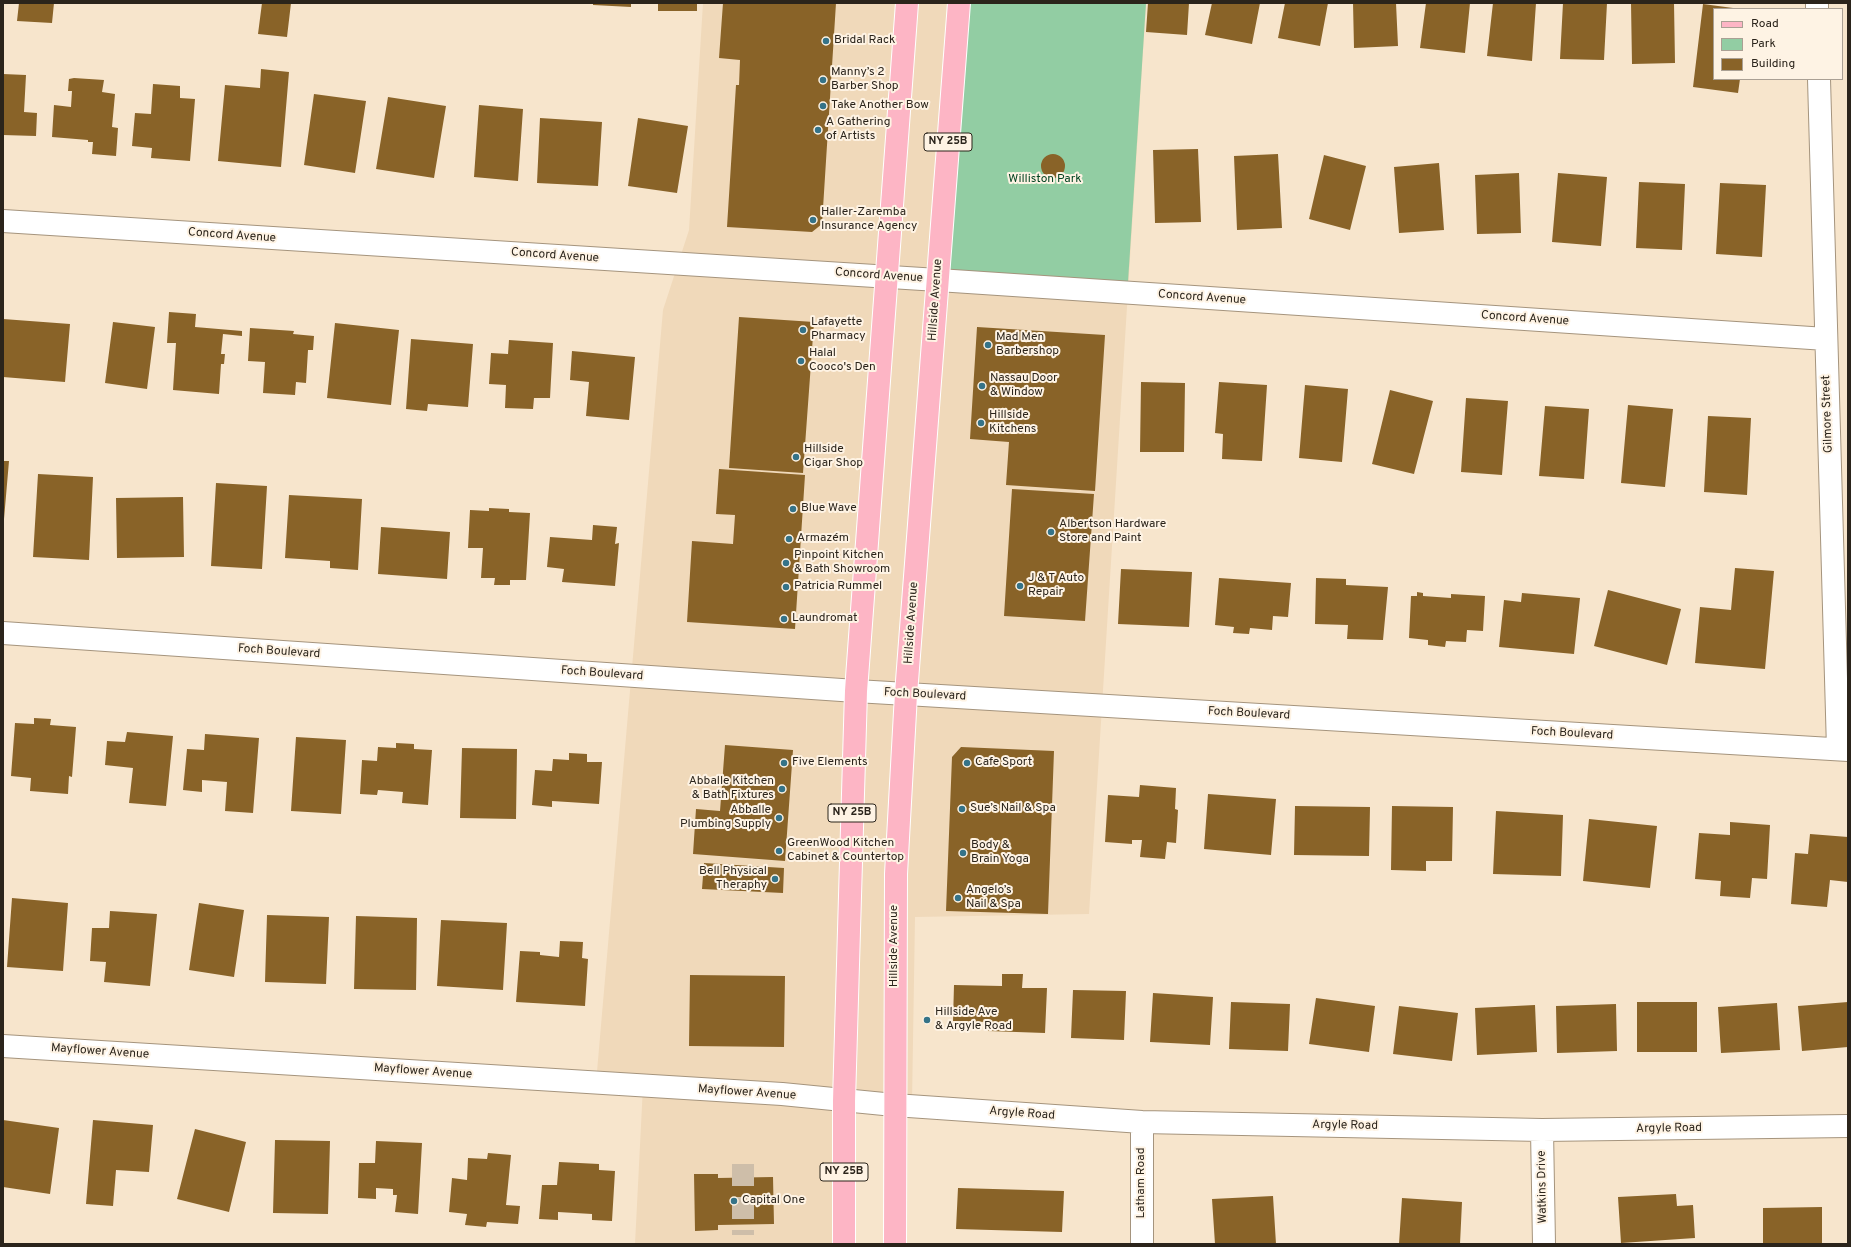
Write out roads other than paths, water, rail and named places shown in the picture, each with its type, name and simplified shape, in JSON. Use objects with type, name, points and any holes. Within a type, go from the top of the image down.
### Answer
[{"type":"main road","name":"NY 25B","points":[[844,1244],[844,1101],[847,935],[856,691],[907,3]]},
{"type":"main road","name":"Hillside Avenue","points":[[895,1244],[894,1105],[896,874],[906,694],[959,3]]},
{"type":"street","name":"Gilmore Street","points":[[1819,80],[1826,339],[1843,750]]},
{"type":"street","name":"Concord Avenue","points":[[3,222],[938,280],[1826,339]]},
{"type":"street","name":"Foch Boulevard","points":[[3,633],[856,691],[1843,750]]},
{"type":"street","name":"Mayflower Avenue","points":[[3,1046],[782,1094],[844,1101]]},
{"type":"street","name":"Argyle Road","points":[[844,1101],[1142,1122],[1542,1130],[1848,1126]]},
{"type":"street","name":"Latham Road","points":[[1142,1122],[1142,1244]]},
{"type":"street","name":"Watkins Drive","points":[[1542,1130],[1544,1244]]},
{"type":"tunnel","points":[[743,1164],[743,1235]]},
{"type":"place","name":"Bridal Rack","points":[[826,41]]},
{"type":"place","name":"Manny’s 2 Barber Shop","points":[[823,80]]},
{"type":"place","name":"Take Another Bow","points":[[823,106]]},
{"type":"place","name":"A Gathering of Artists","points":[[818,130]]},
{"type":"place","name":"Haller-Zaremba Insurance Agency","points":[[813,220]]},
{"type":"place","name":"Lafayette Pharmacy","points":[[803,330]]},
{"type":"place","name":"Mad Men Barbershop","points":[[988,345]]},
{"type":"place","name":"Halal Cooco's Den","points":[[801,361]]},
{"type":"place","name":"Nassau Door & Window","points":[[982,386]]},
{"type":"place","name":"Hillside Kitchens","points":[[981,423]]},
{"type":"place","name":"Hillside Cigar Shop","points":[[796,457]]},
{"type":"place","name":"Blue Wave","points":[[793,509]]},
{"type":"place","name":"Albertson Hardware Store and Paint","points":[[1051,532]]},
{"type":"place","name":"Armazém","points":[[789,539]]},
{"type":"place","name":"Pinpoint Kitchen & Bath Showroom","points":[[786,563]]},
{"type":"place","name":"J & T Auto Repair","points":[[1020,586]]},
{"type":"place","name":"Patricia Rummel","points":[[786,587]]},
{"type":"place","name":"Laundromat","points":[[784,619]]},
{"type":"place","name":"Five Elements","points":[[784,763]]},
{"type":"place","name":"Cafe Sport","points":[[967,763]]},
{"type":"place","name":"Abballe Kitchen & Bath Fixtures","points":[[782,789]]},
{"type":"place","name":"Sue’s Nail & Spa","points":[[962,809]]},
{"type":"place","name":"Abballe Plumbing Supply","points":[[779,818]]},
{"type":"place","name":"GreenWood Kitchen Cabinet & Countertop","points":[[779,851]]},
{"type":"place","name":"Body & Brain Yoga","points":[[963,853]]},
{"type":"place","name":"Bell Physical Theraphy","points":[[775,879]]},
{"type":"place","name":"Angelo’s Nail & Spa","points":[[958,898]]},
{"type":"place","name":"Hillside Ave & Argyle Road","points":[[927,1020]]},
{"type":"place","name":"Capital One","points":[[734,1201]]},
{"type":"park label","name":"Williston Park","points":[[1045,180]]}]
